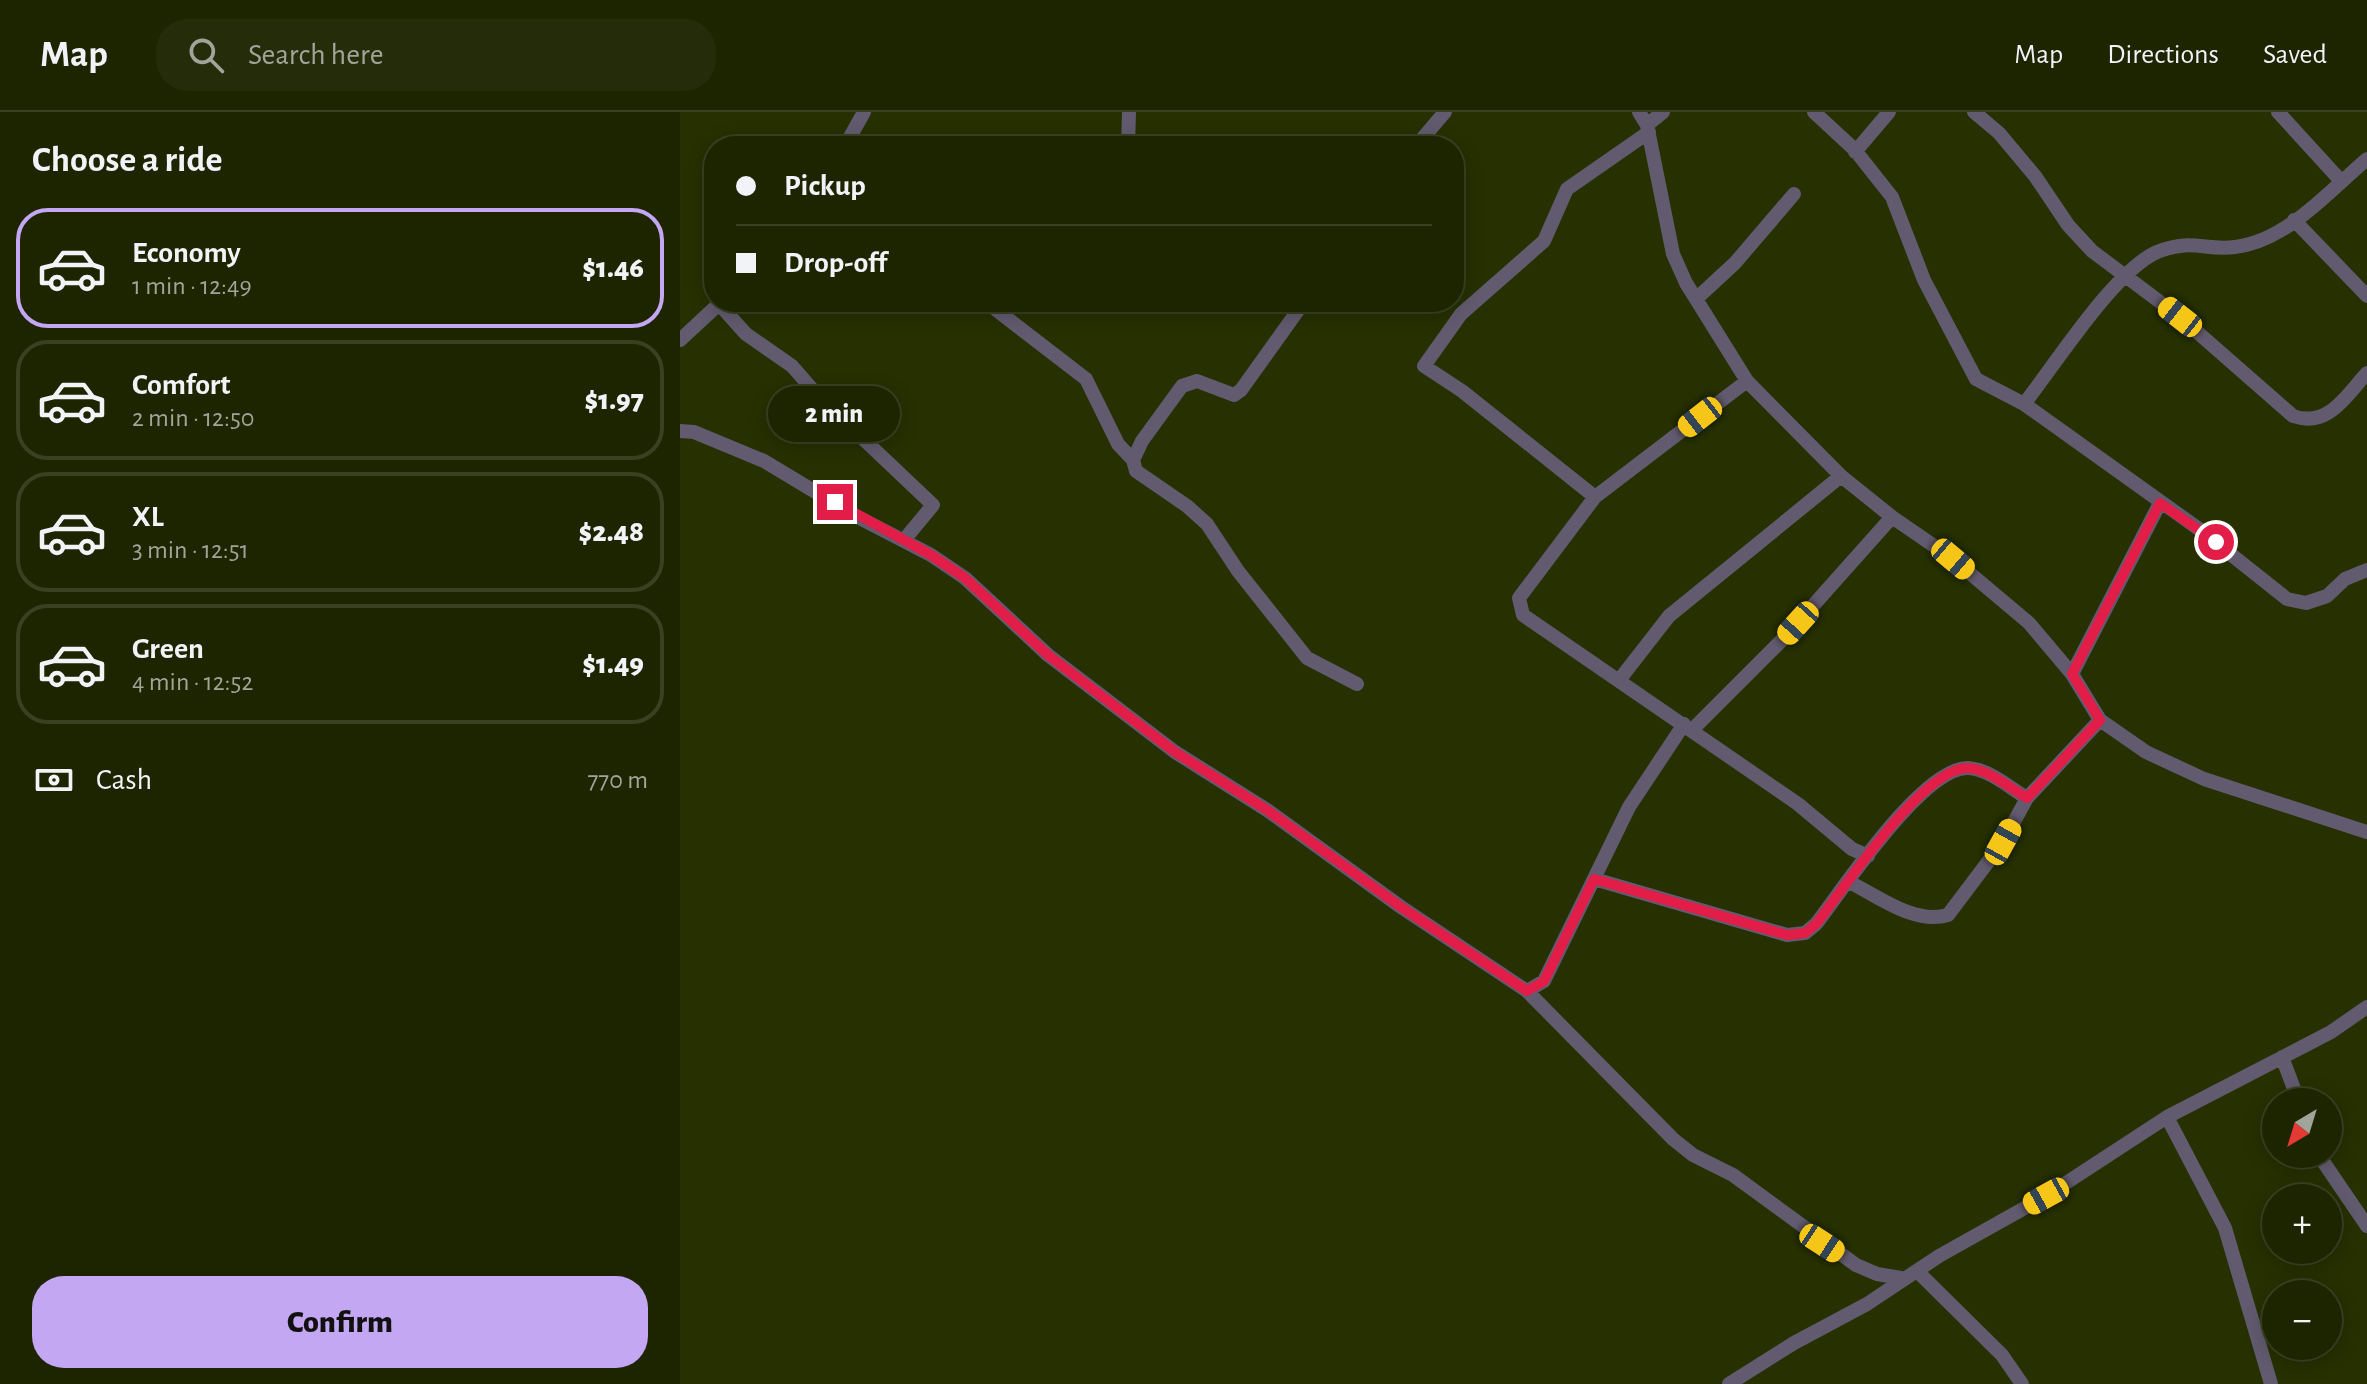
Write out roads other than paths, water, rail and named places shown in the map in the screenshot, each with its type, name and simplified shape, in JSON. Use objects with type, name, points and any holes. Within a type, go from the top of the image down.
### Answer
[{"type":"street","points":[[851,136],[864,112]]},
{"type":"street","points":[[1128,136],[1129,112]]},
{"type":"street","points":[[1425,136],[1445,112]]},
{"type":"street","points":[[1464,311],[1544,241],[1567,189],[1645,123],[1663,112]]},
{"type":"street","points":[[1814,112],[1855,152],[1892,197],[1924,280],[1976,379],[2024,404],[2287,599],[2306,603],[2327,596],[2345,579],[2367,570]]},
{"type":"street","points":[[1855,152],[1889,112]]},
{"type":"street","points":[[1974,112],[2017,155],[2092,251],[2126,274],[2293,416],[2308,421],[2326,417],[2367,373]]},
{"type":"street","points":[[2278,112],[2341,181]]},
{"type":"street","points":[[1645,123],[1673,254],[1696,299],[1747,381],[1841,476],[1892,517],[1953,559],[2029,623],[2072,674],[2100,720],[2146,752],[2204,779],[2367,832]]},
{"type":"street","points":[[2024,404],[2126,274],[2156,253],[2193,243],[2234,247],[2265,239],[2294,220],[2367,159]]},
{"type":"street","points":[[1696,299],[1735,263],[1794,194]]},
{"type":"street","points":[[2294,220],[2367,296]]},
{"type":"street","points":[[680,340],[710,312]]},
{"type":"street","points":[[728,312],[746,334],[792,366],[864,441],[933,505],[904,540]]},
{"type":"street","points":[[999,312],[1086,379],[1118,444],[1133,460],[1136,471],[1187,506],[1207,524],[1238,571],[1307,658],[1357,684]]},
{"type":"street","points":[[1133,460],[1142,441],[1182,386],[1197,381],[1234,395],[1241,390],[1297,312]]},
{"type":"street","points":[[1463,312],[1424,366],[1436,377],[1462,391],[1595,497]]},
{"type":"street","points":[[1747,381],[1595,497],[1519,598],[1519,606],[1523,615],[1798,804],[1852,849],[1868,856]]},
{"type":"street","points":[[680,431],[694,432],[764,461],[965,578],[1048,655],[1175,752],[1267,810],[1401,907],[1527,991],[1673,1139],[1693,1155],[1733,1175],[1856,1265],[1877,1274],[1901,1278]]},
{"type":"street","points":[[1620,679],[1669,616],[1841,476]]},
{"type":"street","points":[[2072,674],[2160,503]]},
{"type":"street","points":[[1527,991],[1544,981],[1629,807],[1688,727],[1785,637],[1892,517]]},
{"type":"street","points":[[1849,882],[1904,911],[1933,919],[1948,915],[2003,842],[2027,798],[2100,720]]},
{"type":"street","points":[[1594,879],[1787,935],[1805,933],[1816,924],[1907,808],[1953,770],[1969,768],[1985,772],[2027,798]]},
{"type":"street","points":[[1729,1384],[1794,1343],[1867,1304],[1901,1278],[2046,1196],[2167,1117],[2282,1057],[2367,1007]]},
{"type":"street","points":[[2282,1057],[2294,1088]]},
{"type":"street","points":[[2167,1117],[2225,1228],[2271,1384]]},
{"type":"street","points":[[2328,1168],[2367,1226]]},
{"type":"street","points":[[1917,1271],[2002,1355],[2022,1384]]}]
